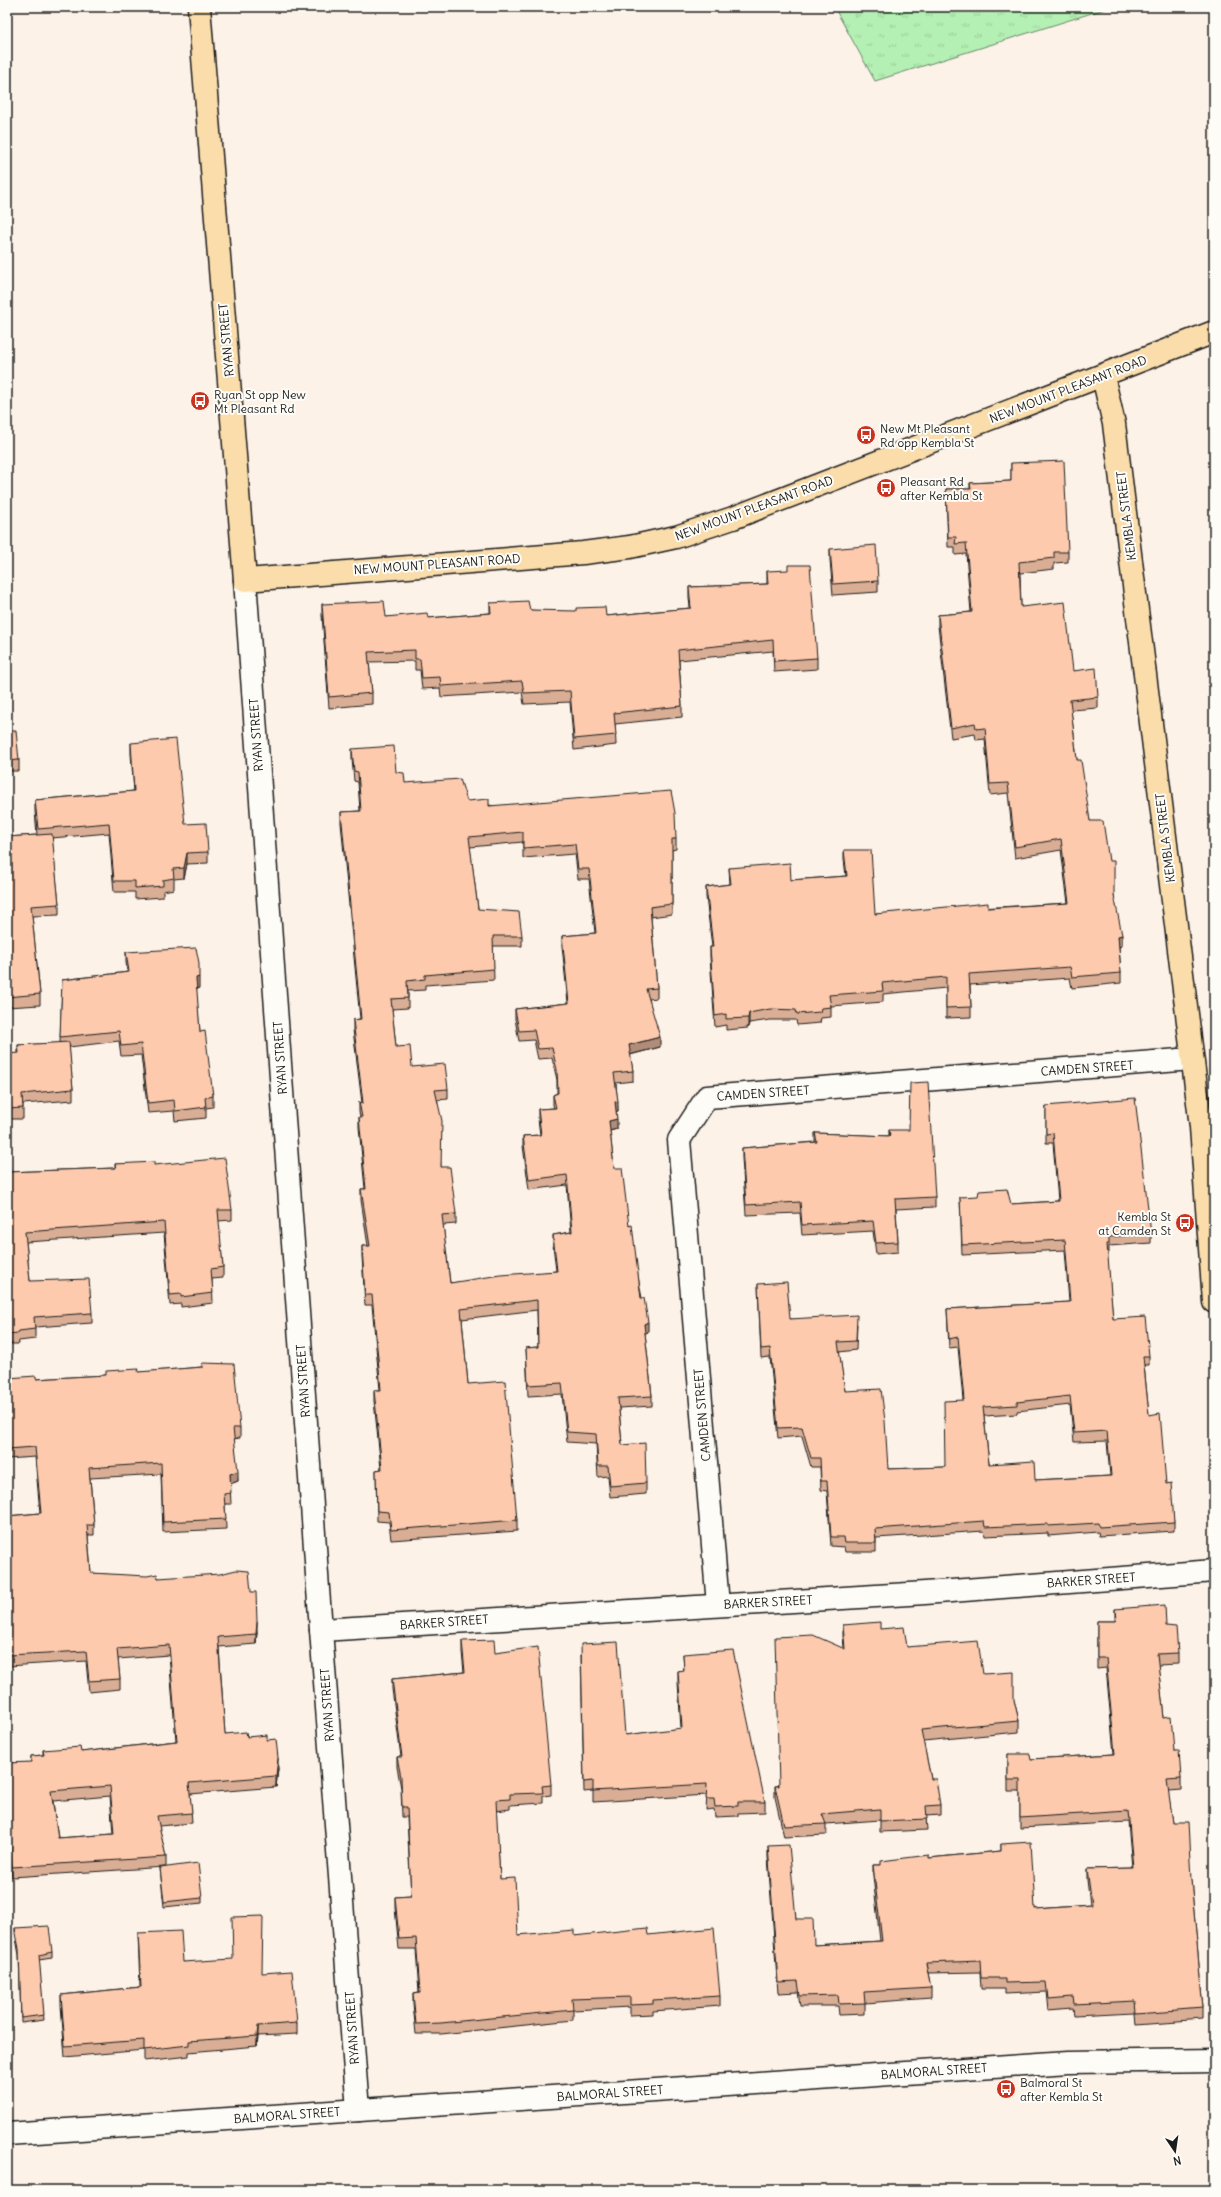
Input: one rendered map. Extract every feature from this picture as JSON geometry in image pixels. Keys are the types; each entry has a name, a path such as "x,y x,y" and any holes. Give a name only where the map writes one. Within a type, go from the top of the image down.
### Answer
{"main road":[{"name":"RYAN STREET","path":"199,7 245,580"},
{"name":"NEW MOUNT PLEASANT ROAD","path":"245,580 584,553 630,547 676,537 733,518 1214,332"},
{"name":"KEMBLA STREET","path":"1102,376 1114,424 1192,1059 1207,1127 1214,1302"}],"street":[{"name":"RYAN STREET","path":"245,580 321,1630 358,2110"},
{"name":"CAMDEN STREET","path":"718,1605 679,1140 707,1098 1192,1059"},
{"name":"BARKER STREET","path":"321,1630 925,1593 1214,1571"},
{"name":"BALMORAL STREET","path":"7,2134 1068,2062 1214,2060"}],"green space":[{"path":"834,7 1111,7 875,81"}],"building":[{"path":"1064,461 1068,552 1054,552 1054,558 1019,562 1021,607 1065,602 1073,671 1096,668 1098,697 1070,700 1077,760 1081,760 1090,821 1103,821 1109,861 1114,861 1114,895 1122,935 1118,936 1121,973 1072,977 1070,967 969,974 971,1007 946,1008 946,977 882,983 883,991 829,995 831,1007 821,1008 820,1012 797,1014 796,1010 770,1009 749,1013 748,1018 726,1019 726,1014 715,1016 710,947 713,947 706,887 731,884 729,868 790,863 791,880 847,876 844,850 871,850 875,914 988,903 988,908 1069,903 1061,839 1015,847 1008,783 990,784 985,728 976,729 975,723 951,728 938,615 972,612 966,543 955,544 956,537 948,537 946,489 971,489 970,483 1011,481 1011,463"},
{"path":"876,545 878,581 833,584 830,549"},
{"path":"788,565 810,565 817,658 774,661 773,640 678,650 682,706 614,713 616,735 574,739 570,691 524,693 522,681 441,686 440,677 422,678 420,659 415,659 415,650 368,652 372,693 329,697 322,604 384,601 386,617 427,613 428,618 491,613 490,603 528,601 530,610 576,611 576,608 605,607 606,616 691,608 689,587 768,584 767,571 788,570"},
{"path":"7,731 16,731 19,760 7,761"},
{"path":"176,739 185,824 206,823 208,852 187,853 184,868 173,869 174,878 163,880 163,886 135,888 135,881 114,881 109,823 38,829 35,800 134,791 131,743"},
{"path":"394,746 396,772 404,773 405,783 460,779 467,801 489,799 489,806 671,791 675,813 676,839 672,839 672,904 650,907 657,988 646,989 660,1037 629,1045 633,1071 614,1073 618,1101 615,1102 617,1119 609,1121 614,1168 622,1168 629,1226 632,1225 641,1298 644,1298 648,1322 644,1324 652,1396 618,1398 622,1445 645,1443 646,1483 610,1486 608,1466 598,1466 596,1434 567,1432 562,1383 528,1385 526,1348 538,1347 537,1300 461,1309 468,1384 505,1381 517,1520 391,1530 389,1512 377,1511 376,1470 382,1469 374,1390 381,1390 372,1295 365,1295 362,1246 370,1246 361,1189 366,1189 359,1117 362,1117 359,1102 363,1103 353,1020 361,1019 341,812 361,811 358,772 354,771 352,749","holes":["523,832 523,848 575,844 578,869 589,869 596,933 562,936 569,1003 515,1009 519,1031 534,1030 538,1049 552,1048 557,1070 558,1093 553,1095 556,1108 538,1109 541,1135 523,1136 529,1180 567,1175 572,1232 553,1235 557,1271 500,1275 450,1283 442,1215 456,1214 450,1167 441,1167 442,1121 435,1090 448,1089 445,1064 412,1067 410,1046 396,1047 391,999 408,998 407,981 425,979 425,975 494,969 493,936 522,936 519,912 478,909 469,837"]},
{"path":"52,834 59,904 31,906 40,994 7,997 7,837"},
{"path":"196,948 199,963 199,977 196,978 200,1032 205,1031 213,1096 205,1098 206,1107 175,1111 174,1100 148,1103 141,1044 121,1046 119,1031 60,1037 62,980 129,972 126,952"},
{"path":"69,1042 73,1089 22,1094 23,1108 7,1109 7,1054 19,1053 18,1045"},
{"path":"928,1082 935,1197 895,1199 898,1242 876,1243 873,1221 802,1225 800,1202 746,1205 742,1148 817,1142 815,1133 890,1136 889,1130 909,1130 910,1083"},
{"path":"1135,1098 1151,1234 1109,1237 1109,1244 1107,1244 1113,1319 1145,1317 1149,1356 1143,1356 1149,1415 1160,1413 1166,1484 1171,1483 1174,1522 1099,1527 1098,1523 1048,1526 1048,1524 985,1527 984,1521 875,1529 876,1543 845,1543 844,1537 831,1537 827,1481 821,1481 820,1458 811,1458 802,1427 778,1428 770,1348 761,1349 758,1284 787,1282 790,1319 857,1315 856,1341 838,1342 845,1391 881,1389 888,1469 945,1467 944,1401 964,1400 958,1337 949,1339 947,1309 1070,1302 1065,1240 962,1245 960,1197 978,1196 979,1191 1007,1189 1011,1204 1059,1201 1053,1133 1046,1134 1046,1106","holes":["1070,1396 1074,1433 1107,1431 1111,1476 1035,1480 1034,1461 989,1464 983,1407 1017,1405 1017,1402"]},
{"path":"225,1158 232,1210 218,1210 223,1267 211,1269 213,1293 181,1297 181,1294 170,1295 164,1222 25,1232 30,1281 89,1279 92,1313 34,1317 35,1329 7,1334 7,1172 116,1168 115,1164 154,1162 154,1165"},
{"path":"202,1363 234,1364 240,1428 233,1428 238,1471 230,1474 231,1493 224,1494 226,1519 163,1522 161,1463 89,1468 94,1525 87,1525 91,1573 147,1576 157,1574 158,1578 220,1574 236,1570 249,1571 251,1592 256,1592 256,1634 218,1637 225,1734 246,1732 247,1737 267,1735 267,1740 276,1739 278,1758 276,1776 189,1783 192,1813 157,1816 166,1857 12,1867 7,1802 7,1763 31,1762 31,1756 44,1755 43,1750 80,1747 81,1752 177,1741 169,1645 117,1649 120,1679 89,1681 86,1651 8,1655 7,1516 41,1513 35,1447 7,1449 7,1378 36,1376 36,1379 106,1375 106,1371 139,1369 138,1372 203,1367","holes":["110,1786 114,1834 58,1838 51,1791"]},
{"path":"1165,1605 1166,1626 1176,1627 1178,1653 1157,1654 1164,1718 1171,1717 1174,1750 1179,1750 1181,1779 1167,1780 1173,1823 1188,1823 1191,1880 1203,2008 1137,2013 1136,2001 1074,2004 1073,1997 1048,1999 1046,1982 1005,1983 1005,1978 981,1978 980,1961 926,1963 931,1988 864,1992 865,2003 839,2004 838,1995 800,1996 798,1981 778,1982 768,1846 789,1845 796,1919 813,1919 814,1945 882,1941 873,1865 881,1865 881,1861 929,1855 929,1858 1001,1851 1001,1844 1031,1842 1035,1909 1092,1905 1087,1869 1133,1868 1128,1811 1020,1818 1020,1780 1008,1780 1008,1754 1030,1754 1031,1759 1115,1754 1106,1658 1097,1658 1097,1621 1116,1621 1115,1609"},
{"path":"880,1622 880,1629 904,1627 907,1647 978,1641 983,1674 1014,1672 1014,1700 1019,1721 921,1730 931,1779 936,1779 940,1805 926,1806 927,1819 880,1821 880,1809 822,1814 826,1824 784,1826 775,1786 779,1786 775,1637 813,1635 845,1649 843,1625"},
{"path":"494,1640 495,1653 538,1647 551,1785 542,1786 543,1793 510,1794 510,1799 496,1800 500,1879 515,1878 518,1935 574,1930 574,1936 647,1928 648,1935 714,1928 720,1996 653,2000 653,2004 630,2005 630,1997 572,1999 573,2010 441,2023 416,2024 413,1994 420,1993 416,1938 399,1939 395,1897 411,1896 407,1807 402,1807 401,1777 397,1757 402,1757 392,1679 465,1672 462,1641"},
{"path":"618,1642 625,1735 682,1728 678,1671 684,1670 683,1654 733,1650 765,1802 738,1802 738,1806 715,1807 714,1799 706,1799 707,1784 593,1791 593,1781 584,1782 581,1644"},
{"path":"198,1863 202,1898 164,1902 160,1868"},
{"path":"263,1916 262,1973 292,1971 297,2023 258,2026 257,2036 189,2041 189,2045 144,2050 144,2040 65,2046 61,1995 141,1987 138,1933 181,1931 183,1962 233,1959 232,1917"},
{"path":"49,1926 52,1952 39,1955 44,2015 21,2018 19,1949 15,1928"}],"place":[{"name":"Ryan St opp New Mt Pleasant Rd","path":"200,401"},
{"name":"New Mt Pleasant Rd opp Kembla St","path":"866,435"},
{"name":"Pleasant Rd after Kembla St","path":"886,488"},
{"name":"Kembla St at Camden St","path":"1185,1223"},
{"name":"Balmoral St after Kembla St","path":"1006,2089"}]}
